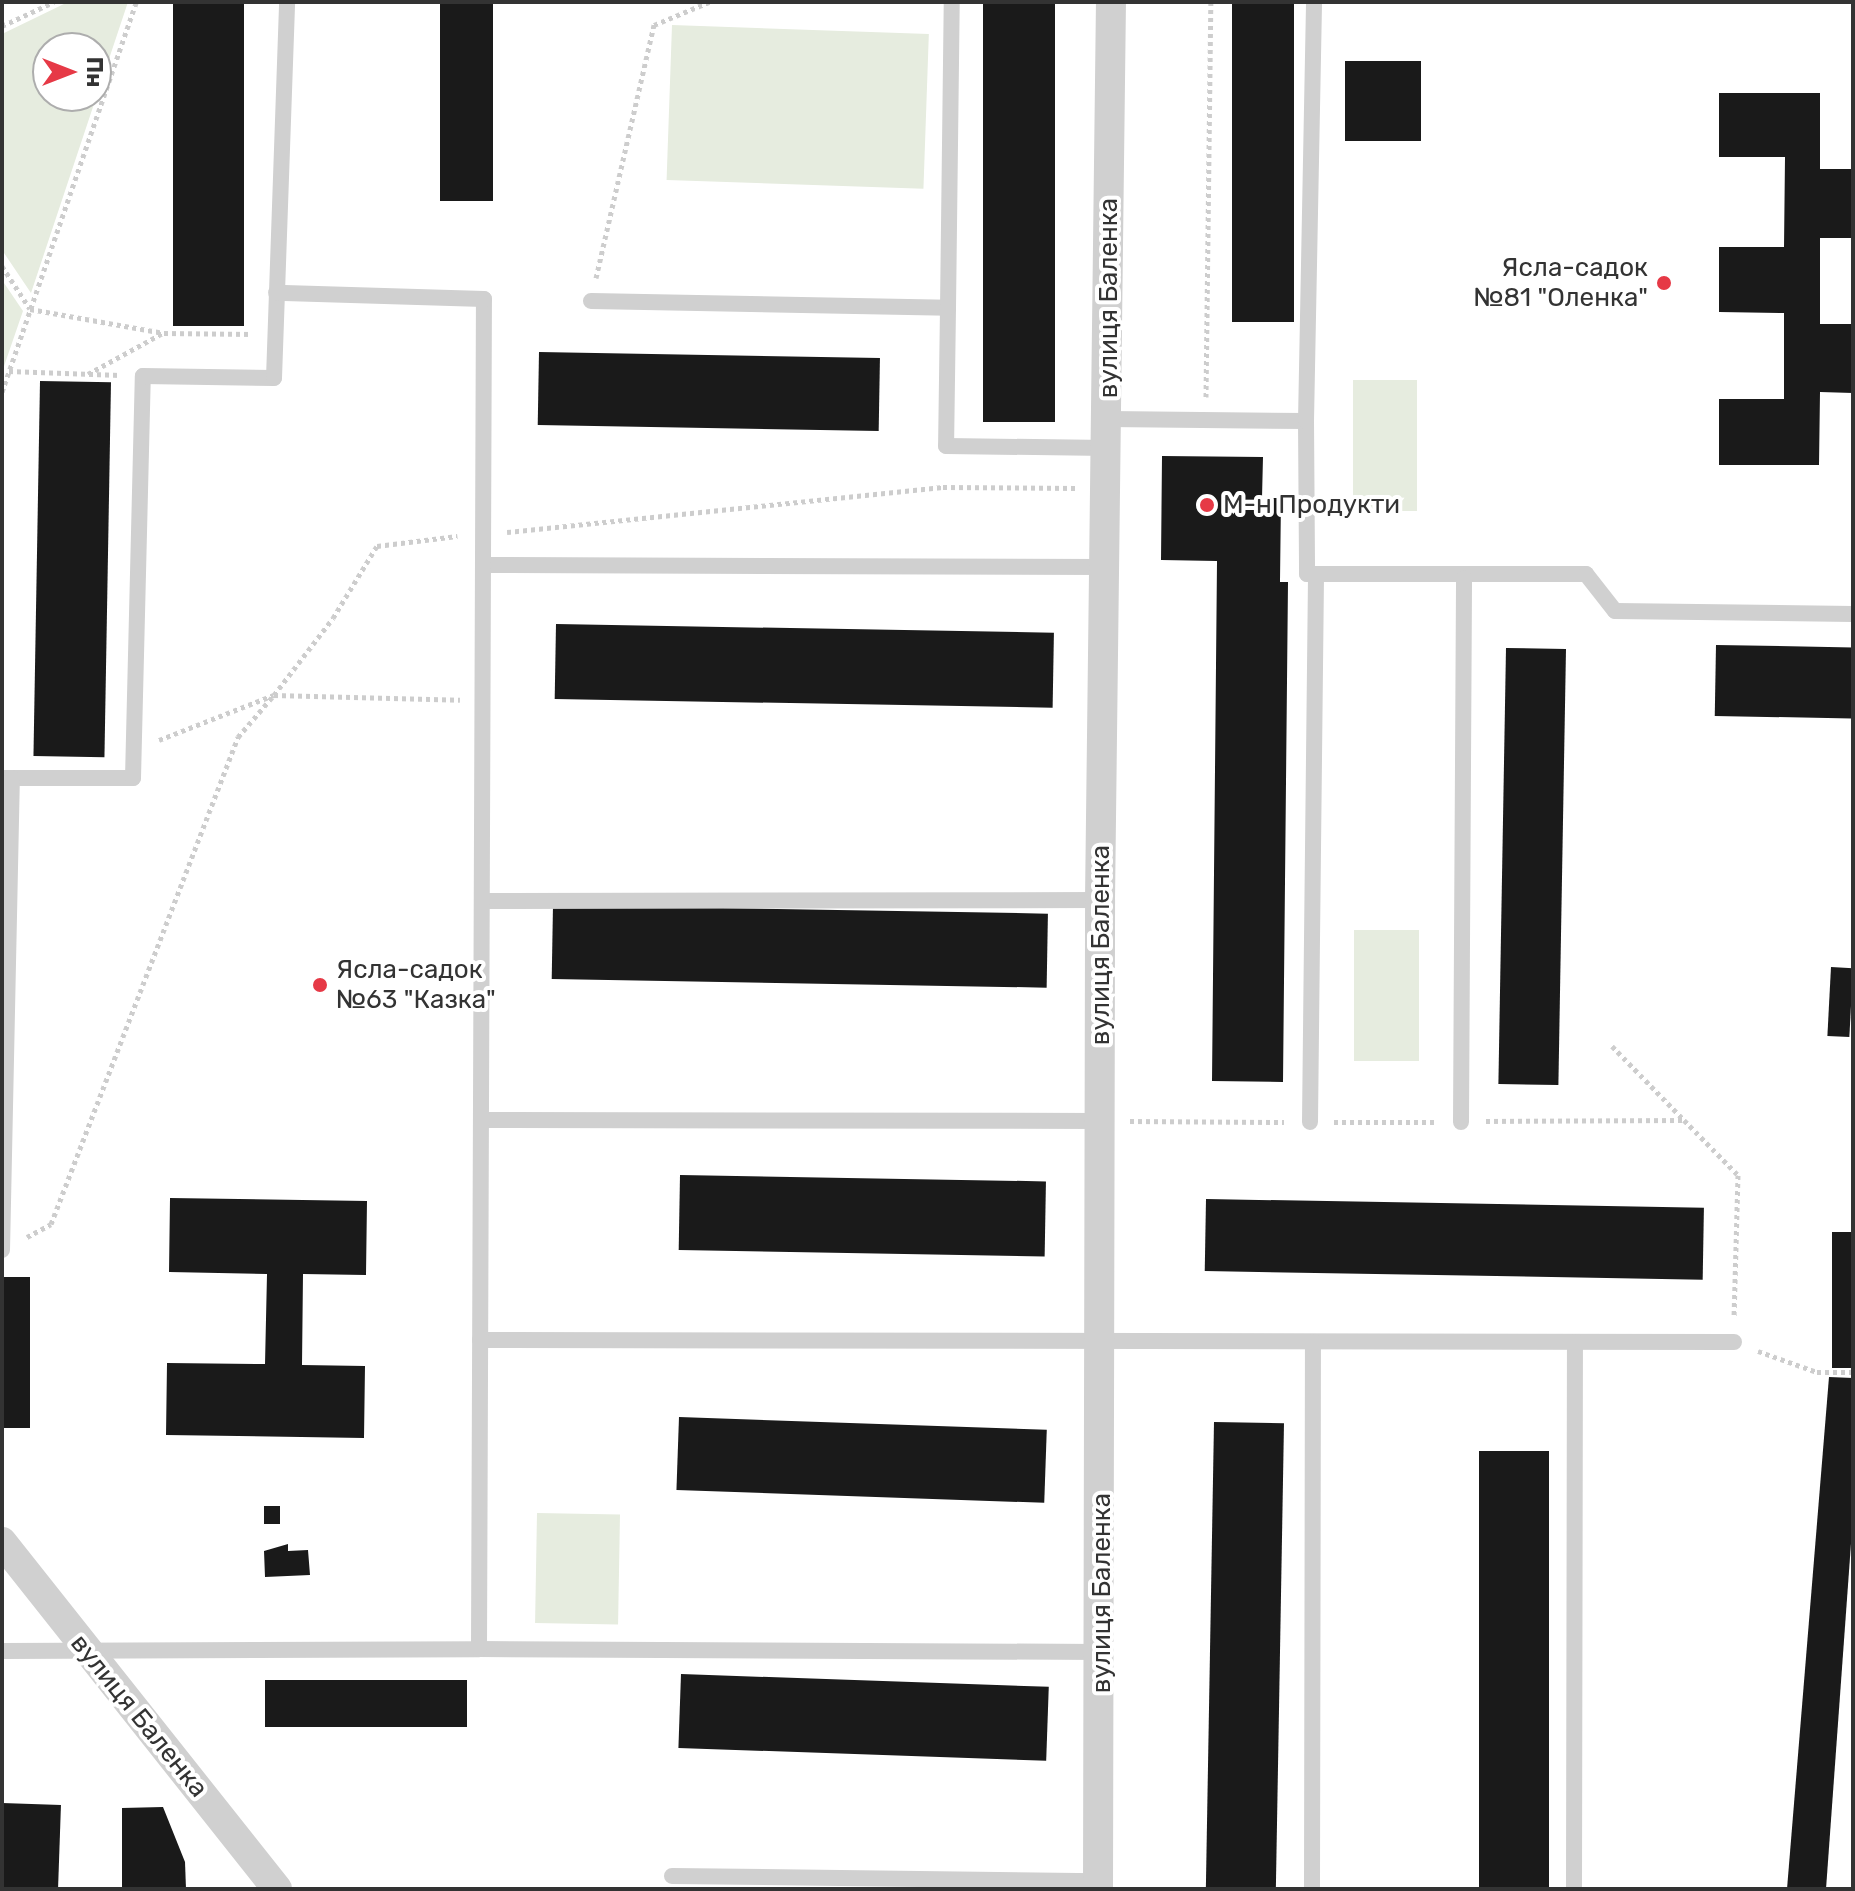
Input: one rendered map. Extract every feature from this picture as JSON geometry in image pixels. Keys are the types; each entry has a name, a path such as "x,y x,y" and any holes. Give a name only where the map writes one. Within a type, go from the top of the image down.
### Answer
{"street":[{"name":"вулиця Баленка","path":"1098,1885 1102,1652 1100,900 1108,488 1111,2"},
{"name":"вулиця Баленка","path":"2,1542 277,1889"}],"lane":[{"path":"4,1250 7,778 133,778 143,376 274,378 287,2"},
{"path":"952,2 946,446 1108,434 1206,420 1306,421"},
{"path":"1314,2 1306,421 1307,574 1464,578 1586,574 1615,611 1853,614"},
{"path":"276,293 484,299 479,1649"},
{"path":"591,301 948,308"},
{"path":"483,565 1107,567"},
{"path":"1310,1122 1316,574"},
{"path":"1461,1122 1464,578"},
{"path":"482,901 1100,900"},
{"path":"481,1120 1101,1121"},
{"path":"480,1340 1734,1342"},
{"path":"1312,1889 1313,1342"},
{"path":"1574,1889 1575,1342"},
{"path":"2,1651 479,1649 1102,1652"},
{"path":"672,1876 1098,1885"}],"path":[{"path":"2,26 54,2"},
{"path":"2,392 136,2"},
{"path":"591,301 654,25 709,2"},
{"path":"1206,420 1211,2"},
{"path":"2,266 30,309 164,333 238,334"},
{"path":"9,371 143,376"},
{"path":"4,1250 51,1224 238,737 333,618 377,546 943,487 1108,488"},
{"path":"274,695 482,701"},
{"path":"1612,1046 1738,1175 1734,1342 1817,1372 1853,1372"},
{"path":"1101,1121 1684,1120"}],"shaded area":[{"path":"68,2 128,2 112,50 112,32 32,32 32,112 91,112 31,293 2,250 2,34"},
{"path":"672,25 929,34 923,189 667,180"},
{"path":"2,280 23,311 2,372"},
{"path":"1353,380 1417,380 1417,511 1353,511"},
{"path":"1354,930 1419,930 1419,1061 1354,1061"},
{"path":"537,1513 620,1514 618,1624 535,1623"}],"building":[{"path":"173,2 244,2 244,326 173,326"},
{"path":"440,2 493,2 493,201 440,201"},
{"path":"983,2 1055,2 1055,422 983,422"},
{"path":"1232,2 1294,2 1294,322 1232,322"},
{"path":"1345,61 1421,61 1421,141 1345,141"},
{"path":"1719,93 1820,93 1820,169 1853,169 1853,238 1820,238 1820,324 1853,324 1853,393 1820,392 1819,465 1719,465 1719,399 1784,399 1784,313 1719,312 1719,247 1784,247 1785,157 1719,157"},
{"path":"539,352 880,358 879,431 538,425"},
{"path":"40,381 111,382 104,757 33,756"},
{"path":"1162,456 1263,457 1262,498 1281,498 1280,582 1288,582 1283,1082 1212,1081 1217,561 1161,560"},
{"path":"556,624 1054,633 1053,708 555,699"},
{"path":"1716,645 1853,647 1852,718 1715,716"},
{"path":"1506,648 1566,649 1558,1085 1498,1084"},
{"path":"553,905 1048,914 1047,988 552,979"},
{"path":"1831,967 1853,968 1849,1037 1827,1036"},
{"path":"680,1175 1046,1181 1045,1256 679,1250"},
{"path":"170,1198 367,1201 366,1275 303,1274 302,1365 365,1366 364,1438 166,1435 167,1363 265,1364 267,1274 169,1272"},
{"path":"1206,1199 1704,1208 1703,1280 1205,1271"},
{"path":"1832,1232 1853,1232 1853,1368 1832,1368"},
{"path":"2,1277 30,1277 30,1428 2,1428"},
{"path":"1829,1377 1853,1378 1853,1516 1826,1889 1787,1889"},
{"path":"679,1417 1047,1430 1044,1503 676,1490"},
{"path":"1214,1422 1284,1423 1276,1889 1206,1889"},
{"path":"1479,1451 1549,1451 1549,1889 1479,1889"},
{"path":"264,1506 280,1506 280,1524 264,1524"},
{"path":"288,1544 288,1551 308,1550 310,1575 265,1577 264,1551"},
{"path":"681,1674 1049,1687 1046,1761 678,1748"},
{"path":"265,1680 467,1680 467,1727 265,1727"},
{"path":"2,1803 61,1805 58,1889 2,1889"},
{"path":"163,1807 185,1862 186,1889 122,1889 122,1808"}],"place":[{"name":"Ясла-садок №81 \"Оленка\"","path":"1664,283"},
{"name":"М-н Продукти","path":"1207,505"},
{"name":"Ясла-садок №63 \"Казка\"","path":"320,985"}]}
